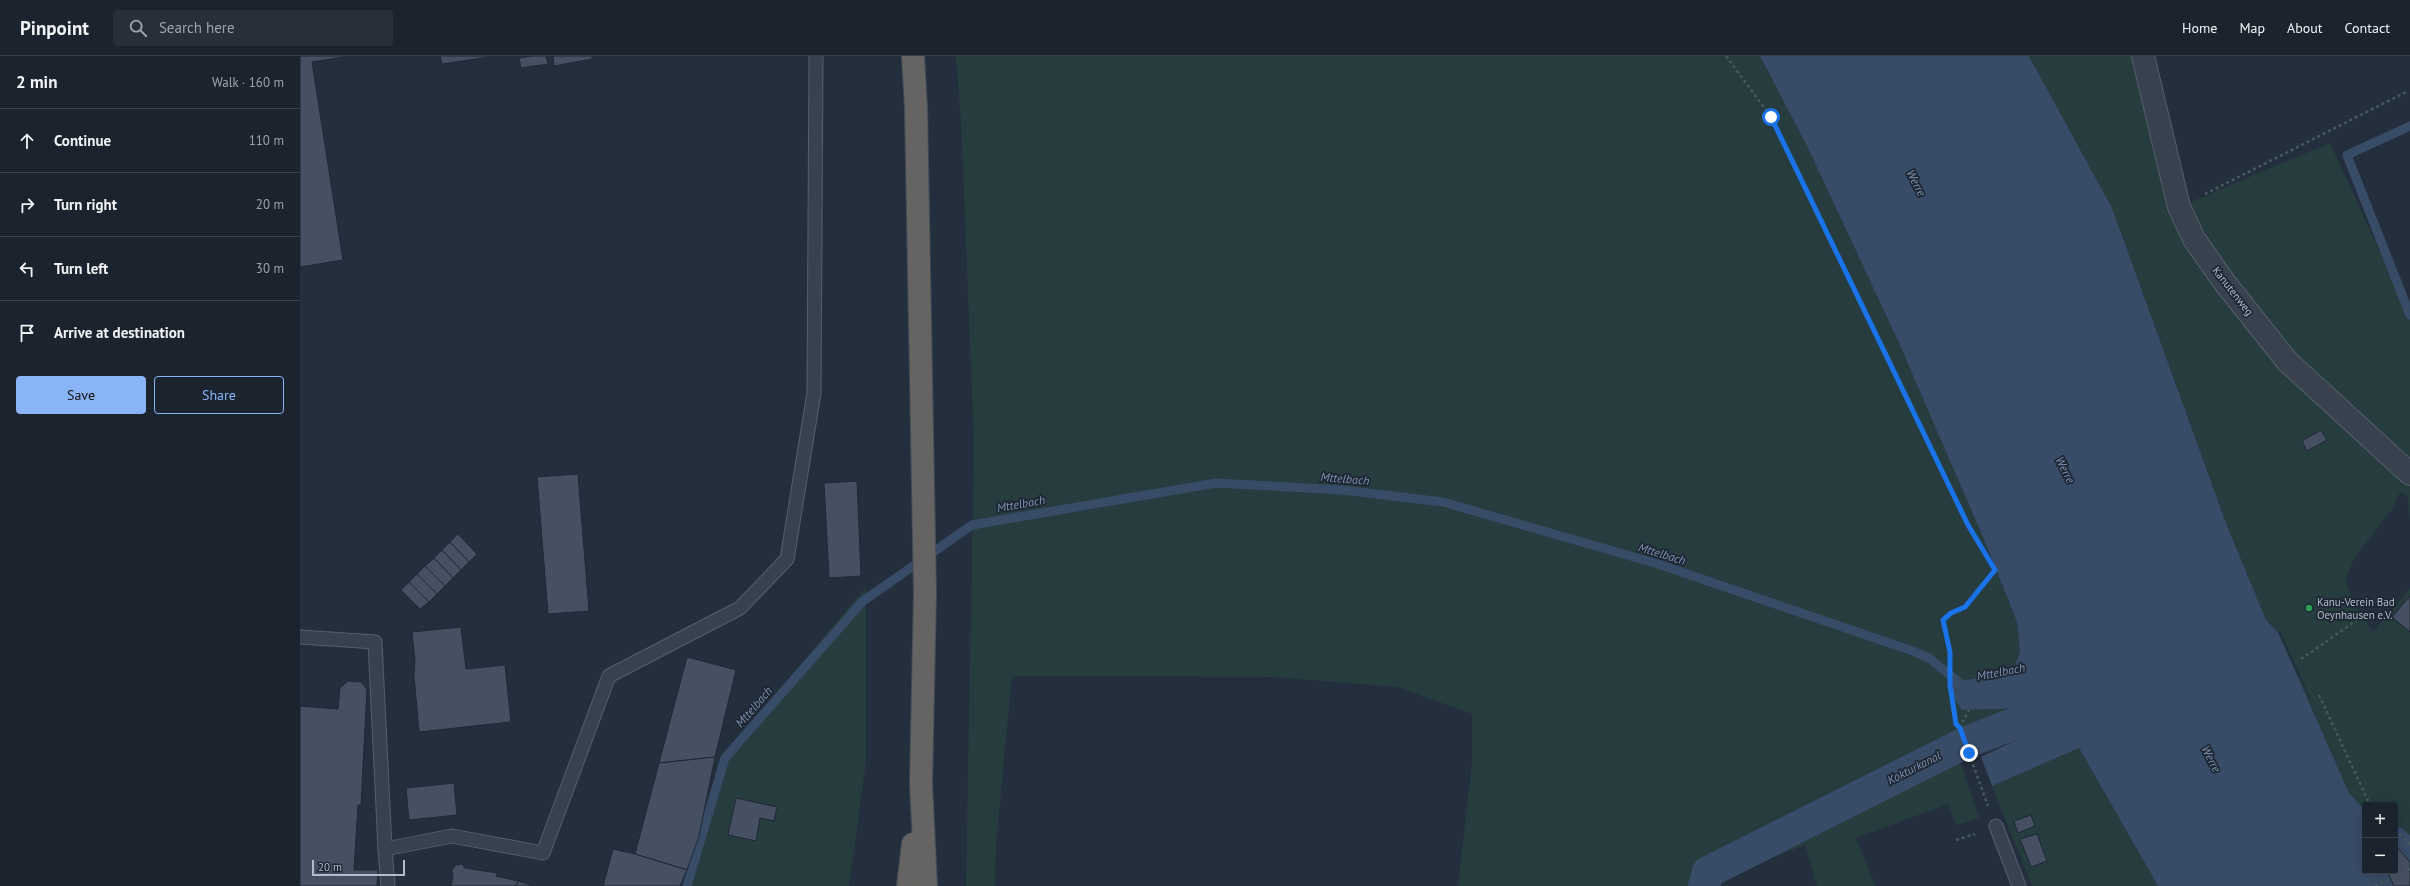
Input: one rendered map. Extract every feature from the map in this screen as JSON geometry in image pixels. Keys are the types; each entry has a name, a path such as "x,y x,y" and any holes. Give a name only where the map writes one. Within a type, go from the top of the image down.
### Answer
{"highway":[{"path":"913,56 916,107 925,534 921,783 926,886"},
{"path":"908,886 921,783"}],"street":[{"name":"Kanutenweg","path":"2143,56 2179,207 2198,245 2225,283 2287,360 2410,474"}],"lane":[{"path":"385,848 452,836 542,853 609,676 740,608 788,560 814,393 816,56"},
{"path":"300,638 375,642 388,886"},
{"path":"1996,826 2019,886"}],"path":[{"path":"1726,56 1771,117 1968,525 1995,570 1965,607 1951,613 1943,620 1950,652 1950,685 1956,724 1960,728 1996,826"},
{"path":"2179,207 2406,92"},
{"path":"2301,659 2363,616"},
{"path":"2319,695 2369,802"},
{"path":"1956,724 1963,721 1969,710"},
{"path":"2398,833 2410,844"},
{"path":"2375,886 2410,869"}],"green space":[{"path":"956,56 1760,56 1808,148 1899,343 1985,542 2017,622 2020,652 2014,669 1987,677 1962,710 2056,707 1957,752 1979,818 1956,825 1948,804 1856,838 1875,886 1817,886 1805,845 1715,880 1714,886 1458,886 1472,764 1472,714 1398,687 1274,677 1012,676 996,844 995,886 966,886 974,445 961,120"},
{"path":"2029,56 2147,56 2186,204 2330,143 2410,317 2410,518 2407,496 2400,492 2393,508 2353,560 2346,580 2352,599 2373,632 2410,589 2410,886 2394,886 2389,875 2398,874 2398,802 2362,802 2362,807 2349,793 2278,632 2266,620 2226,523 2112,208"},
{"path":"866,587 866,762 849,886 684,886 723,757"},
{"path":"2079,748 2158,886 2032,886 1992,786"}],"water":[{"name":"Werre","path":"1760,56 2029,56 2112,208 2226,523 2266,620 2278,632 2349,793 2362,807 2362,874 2388,874 2394,886 2158,886 2079,748 1992,786 1981,757 2060,719 2056,707 1962,710 1953,697 1952,682 1987,677 2014,669 2020,652 2017,622 1985,542 1899,343 1808,148"}],"pier":[{"path":"2280,631 2311,699 2310,700 2278,632"}],"building":[{"path":"300,56 351,56 312,62 343,260 300,267"},
{"path":"440,56 496,56 442,64"},
{"path":"546,56 548,64 521,68 519,58"},
{"path":"553,56 592,56 592,59 554,66"},
{"path":"2321,430 2327,440 2307,451 2302,441"},
{"path":"578,474 589,611 548,614 537,477"},
{"path":"857,481 861,576 829,578 824,483"},
{"path":"458,534 477,554 469,562 450,542"},
{"path":"450,542 469,562 461,570 442,550"},
{"path":"442,550 461,570 453,578 434,558"},
{"path":"434,558 453,578 445,586 425,566"},
{"path":"425,566 445,586 437,594 417,574"},
{"path":"417,574 437,594 429,602 409,582"},
{"path":"409,582 429,602 420,609 401,590"},
{"path":"2410,596 2410,632 2392,617"},
{"path":"461,627 466,669 505,665 511,722 419,732 412,632"},
{"path":"687,657 736,670 715,757 659,763"},
{"path":"348,681 361,682 367,689 361,805 358,805 354,870 378,870 377,886 300,886 300,706 338,709 340,688"},
{"path":"715,757 699,836 687,870 635,854 659,763"},
{"path":"454,783 457,815 409,820 406,788"},
{"path":"736,798 777,807 774,821 760,818 756,841 728,835"},
{"path":"2031,815 2035,826 2018,833 2014,821"},
{"path":"2037,834 2047,861 2031,867 2020,839"},
{"path":"2398,848 2410,862 2410,886 2394,886 2388,874 2398,874"},
{"path":"613,849 687,870 680,886 603,886"},
{"path":"462,864 465,868 497,873 496,876 518,881 516,886 451,886 453,875 452,870 456,865"},
{"path":"518,881 534,886 516,886"}],"waterway":[{"path":"2410,126 2347,155 2410,315"},
{"name":"Mttelbach","path":"687,886 725,758 863,601 972,525 1216,483 1342,490 1443,502 1658,564 1910,650 1929,658 1966,688"},
{"name":"Kokturkanal","path":"1704,886 1708,872 1967,742 2097,691"},
{"path":"2398,846 2410,858"}],"place":[{"name":"Kanu-Verein Bad Oeynhausen e.V.","path":"2309,608"}],"route":[{"path":"1771,117 1968,525 1995,570 1965,607 1951,613 1943,620 1947,644 1950,652 1950,685 1956,724 1960,728 1969,753"}]}
